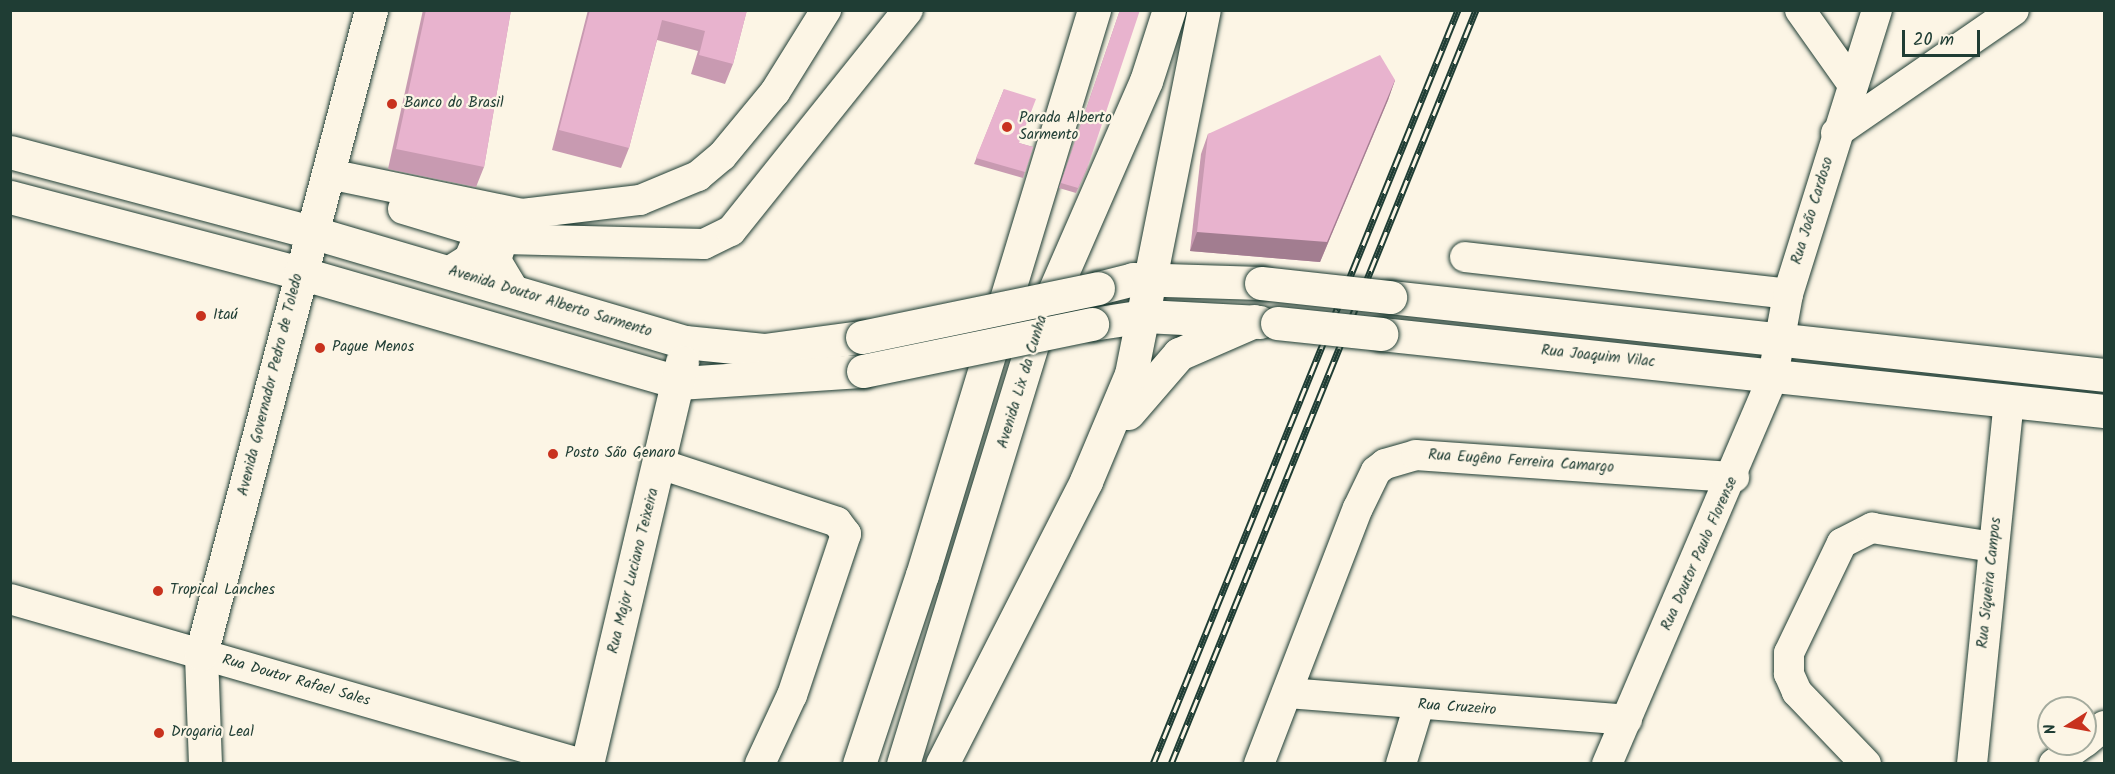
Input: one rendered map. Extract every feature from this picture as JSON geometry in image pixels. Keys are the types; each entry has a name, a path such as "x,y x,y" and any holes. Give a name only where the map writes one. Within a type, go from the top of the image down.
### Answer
{"main road":[{"name":"Avenida Governador Pedro de Toledo","path":"205,764 201,654 371,10"},
{"path":"859,764 922,575 1094,10"},
{"name":"Avenida Lix da Cunha","path":"903,764 1035,335 1146,81 1169,10"},
{"path":"1086,481 1131,374 1145,316 1204,10"},
{"name":"Avenida Doutor Alberto Sarmento","path":"10,153 311,232 450,271 685,342 764,350 862,337 1151,279"},
{"path":"10,197 300,273 680,383"},
{"path":"1151,279 1261,283 2104,375"},
{"name":"Rua Joaquim Vilac","path":"680,383 863,371 1092,324 1145,316 1265,322 2104,411"},
{"path":"942,764 1022,598 1086,481 1159,371 1210,337 1265,322"},
{"name":"Rua Major Luciano Teixeira","path":"587,764 680,383 685,342"}],"street":[{"path":"450,271 469,259 496,227 640,200 698,177 749,127 826,10"},
{"path":"327,181 496,227 663,245 721,238 908,10"},
{"path":"1800,10 1851,82"},
{"name":"Rua João Cardoso","path":"1777,340 1788,294 1851,82 1877,10"},
{"path":"1836,133 2014,10"},
{"path":"496,227 496,260 515,292"},
{"path":"1465,257 1788,294"},
{"name":"Rua Doutor Paulo Florense","path":"1607,764 1734,477 1773,376 1777,340"},
{"name":"Rua Siqueira Campos","path":"1972,764 2009,402"},
{"name":"Rua Eugêno Ferreira Camargo","path":"1259,764 1358,508 1376,471 1385,464 1416,455 1734,477"},
{"path":"660,464 837,522 846,534 792,695 760,764"},
{"path":"1866,764 1797,692 1789,674 1789,653 1842,543 1872,528 1993,547"},
{"name":"Rua Doutor Rafael Sales","path":"10,599 582,764"},
{"name":"Rua Cruzeiro","path":"1287,693 1627,720"},
{"path":"1401,764 1419,705"}],"building":[{"path":"426,10 511,10 484,167 396,149"},
{"path":"590,10 747,10 733,64 699,55 705,31 662,20 629,148 559,130"},
{"path":"1120,10 1140,10 1089,163 1078,188 1061,183"},
{"path":"1380,55 1395,80 1327,242 1197,232 1208,134"},
{"path":"1004,89 1036,99 1019,143 1033,147 1025,172 976,158"}],"railway":[{"path":"1153,764 1458,10"},
{"path":"1171,764 1476,10"}],"place":[{"name":"Banco do Brasil","path":"392,104"},
{"name":"Parada Alberto Sarmento","path":"1007,127"},
{"name":"Itaú","path":"201,316"},
{"name":"Pague Menos","path":"320,348"},
{"name":"Posto São Genaro","path":"553,454"},
{"name":"Tropical Lanches","path":"158,591"},
{"name":"Drogaria Leal","path":"159,733"}]}
